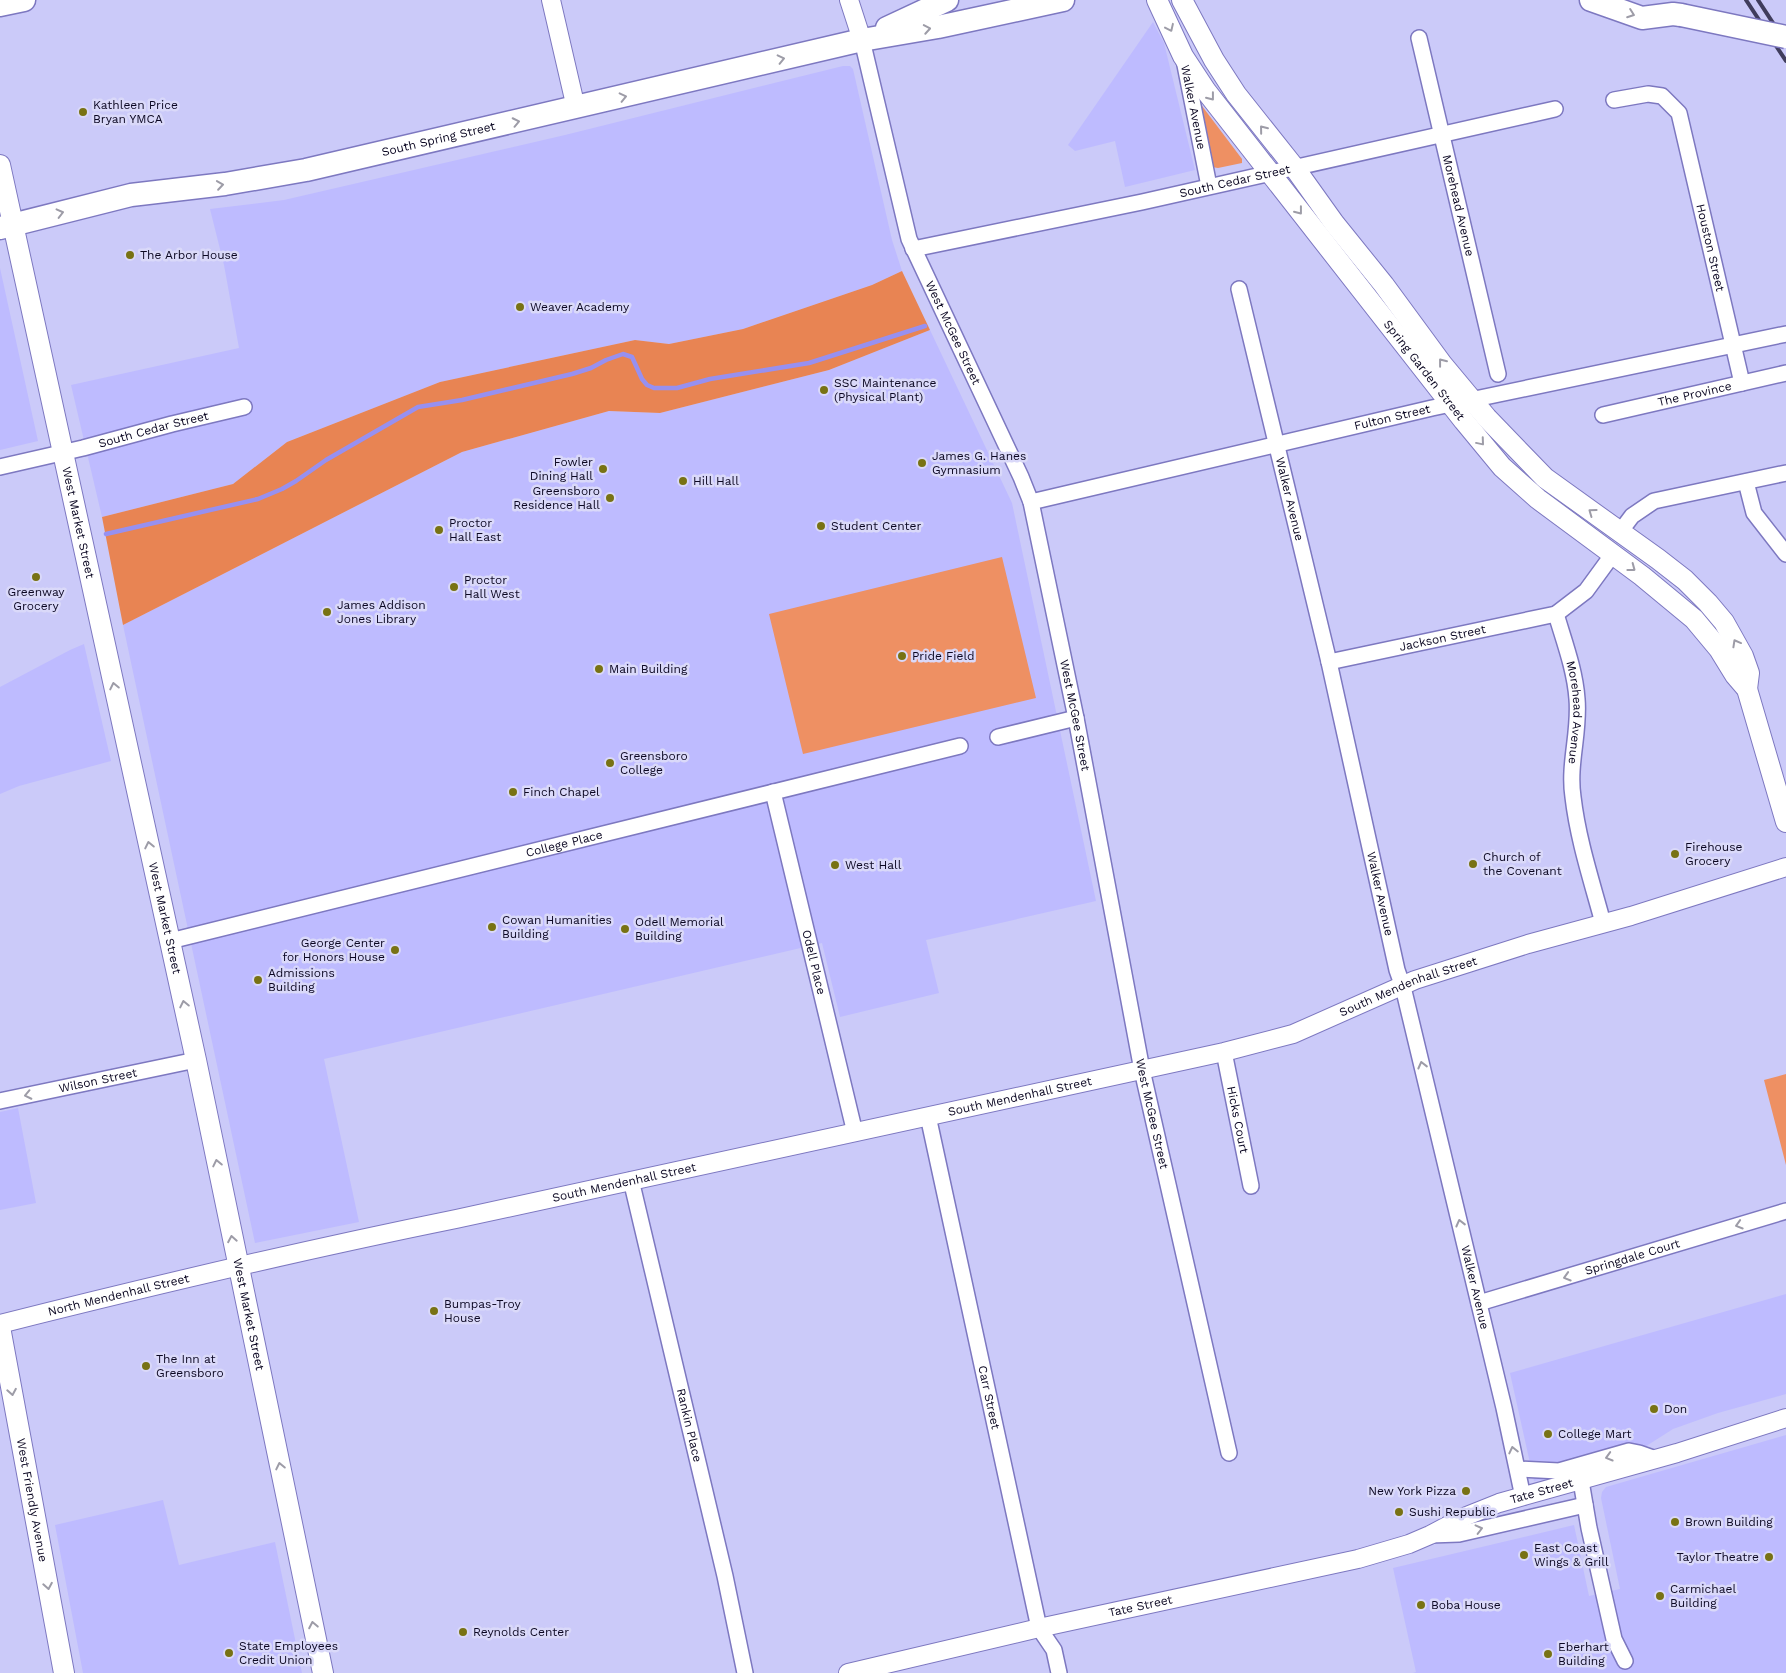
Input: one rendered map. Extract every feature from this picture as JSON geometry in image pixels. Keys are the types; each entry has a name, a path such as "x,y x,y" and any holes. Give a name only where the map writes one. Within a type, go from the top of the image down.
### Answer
{"main road":[{"path":"0,5 24,0"},
{"path":"862,40 947,0"},
{"path":"862,40 938,27 1063,0"},
{"name":"Spring Garden Street","path":"1157,0 1183,56 1206,90 1502,467 1538,499 1613,554 1694,619 1719,649 1746,689 1786,822"},
{"name":"Spring Garden Street","path":"1182,0 1214,60 1236,94 1294,167 1334,223 1442,364 1487,418 1545,478 1686,580 1708,603 1724,622 1743,656 1749,673 1746,689"},
{"path":"1591,0 1642,18 1677,15 1786,37"},
{"path":"1649,0 1677,15"},
{"name":"South Spring Street","path":"7,226 131,195 226,184 306,170 862,40"},
{"name":"West Market Street","path":"0,165 7,226 63,452 196,1060 323,1673"},
{"name":"West Friendly Avenue","path":"0,1325 64,1673"}],"street":[{"path":"551,0 576,108"},
{"name":"West McGee Street","path":"849,0 862,40 905,225 913,249 1022,477 1031,502 1076,718 1142,1070 1229,1454"},
{"name":"Morehead Avenue","path":"1419,38 1498,374"},
{"name":"Walker Avenue","path":"1183,56 1209,186"},
{"name":"Houston Street","path":"1614,100 1648,94 1662,96 1679,113 1742,383"},
{"name":"South Cedar Street","path":"913,249 1142,202 1269,172 1442,136 1555,109"},
{"name":"Walker Avenue","path":"1238,289 1329,662 1397,970 1403,987 1479,1303 1523,1497"},
{"name":"Fulton Street","path":"1031,502 1451,404 1786,334"},
{"name":"The Province","path":"1603,415 1786,373"},
{"name":"South Cedar Street","path":"0,467 244,407"},
{"path":"1620,532 1632,516 1654,501 1786,473"},
{"path":"1746,482 1754,513 1786,554"},
{"path":"1556,614 1586,591 1613,554"},
{"name":"Morehead Avenue","path":"1556,614 1569,656 1577,698 1577,736 1571,778 1573,798 1588,868 1603,923"},
{"name":"Jackson Street","path":"1329,662 1556,614"},
{"path":"998,737 1076,718"},
{"name":"College Place","path":"170,941 960,746"},
{"name":"Odell Place","path":"773,792 855,1133"},
{"name":"South Mendenhall Street","path":"238,1266 1224,1052 1293,1034 1416,980 1497,954 1631,916 1786,867"},
{"name":"Hicks Court","path":"1224,1052 1251,1186"},
{"name":"Wilson Street","path":"0,1102 196,1060"},
{"name":"Carr Street","path":"928,1116 1039,1628 1054,1650 1059,1673"},
{"name":"Rankin Place","path":"631,1180 725,1576 745,1673"},
{"name":"Springdale Court","path":"1479,1303 1786,1211"},
{"name":"North Mendenhall Street","path":"0,1325 238,1266"},
{"name":"Tate Street","path":"848,1673 1039,1628 1391,1550 1430,1535 1464,1517 1499,1503 1582,1481 1786,1418"},
{"name":"Tate Street","path":"1518,1469 1559,1471 1629,1452 1639,1452 1656,1459"},
{"path":"1582,1481 1585,1505 1614,1639 1625,1660"},
{"name":"Tate Street","path":"1430,1535 1460,1534 1548,1512 1585,1505"}],"shaded area":[{"path":"1153,22 1164,43 1195,170 1125,187 1115,141 1075,151 1068,145"},
{"name":"Weaver Academy","path":"843,66 850,66 853,69 892,240 902,271 872,285 743,329 669,344 635,340 440,382 287,442 233,484 102,517 71,385 239,348 224,265 210,209 284,200 565,135"},
{"path":"1199,106 1202,106 1242,159 1242,163 1218,168 1212,167"},
{"path":"0,268 38,441 0,450"},
{"path":"902,271 930,330 829,370 660,413 609,411 462,452 123,625 102,517 233,484 287,442 440,382 635,340 669,344 743,329 872,285"},
{"name":"Greensboro College","path":"930,330 1012,503 1096,901 926,940 939,993 840,1017 822,943 324,1059 359,1222 255,1243 123,625 462,452 609,411 660,413 829,370"},
{"name":"Pride Field","path":"1002,557 1036,698 803,754 769,614"},
{"path":"84,644 111,761 19,786 0,794 0,687"},
{"path":"1786,1074 1786,1165 1764,1080"},
{"path":"18,1108 36,1203 0,1210 0,1112"},
{"path":"1786,1294 1786,1394 1718,1413 1673,1429 1629,1457 1555,1478 1534,1481 1510,1373"},
{"path":"1786,1435 1786,1673 1413,1673 1416,1672 1393,1568 1574,1525 1589,1596 1620,1589 1601,1498 1602,1492 1606,1487"},
{"path":"163,1500 179,1565 275,1542 302,1673 83,1673 55,1525"}],"waterway":[{"path":"106,534 258,499 296,481 326,460 418,407 462,400 572,374 623,354 632,357 642,379 647,385 654,388 677,388 710,379 809,363 925,326"}],"railway":[{"path":"1746,0 1786,61"},
{"path":"1758,0 1786,43"}],"place":[{"name":"Kathleen Price Bryan YMCA","path":"83,112"},
{"name":"The Arbor House","path":"130,255"},
{"name":"Weaver Academy","path":"520,307"},
{"name":"SSC Maintenance (Physical Plant)","path":"824,390"},
{"name":"James G. Hanes Gymnasium","path":"922,463"},
{"name":"Fowler Dining Hall","path":"603,469"},
{"name":"Hill Hall","path":"683,481"},
{"name":"Greensboro Residence Hall","path":"610,498"},
{"name":"Student Center","path":"821,526"},
{"name":"Proctor Hall East","path":"439,530"},
{"name":"Greenway Grocery","path":"36,577"},
{"name":"Proctor Hall West","path":"454,587"},
{"name":"James Addison Jones Library","path":"327,612"},
{"name":"Pride Field","path":"902,656"},
{"name":"Main Building","path":"599,669"},
{"name":"Greensboro College","path":"610,763"},
{"name":"Finch Chapel","path":"513,792"},
{"name":"Firehouse Grocery","path":"1675,854"},
{"name":"Church of the Covenant","path":"1473,864"},
{"name":"West Hall","path":"835,865"},
{"name":"Cowan Humanities Building","path":"492,927"},
{"name":"Odell Memorial Building","path":"625,929"},
{"name":"George Center for Honors House","path":"395,950"},
{"name":"Admissions Building","path":"258,980"},
{"name":"Bumpas-Troy House","path":"434,1311"},
{"name":"The Inn at Greensboro","path":"146,1366"},
{"name":"Don","path":"1654,1409"},
{"name":"College Mart","path":"1548,1434"},
{"name":"New York Pizza","path":"1466,1491"},
{"name":"Sushi Republic","path":"1399,1512"},
{"name":"Brown Building","path":"1675,1522"},
{"name":"East Coast Wings & Grill","path":"1524,1555"},
{"name":"Taylor Theatre","path":"1769,1557"},
{"name":"Carmichael Building","path":"1660,1596"},
{"name":"Boba House","path":"1421,1605"},
{"name":"Reynolds Center","path":"463,1632"},
{"name":"State Employees Credit Union","path":"229,1653"},
{"name":"Eberhart Building","path":"1548,1654"}]}
